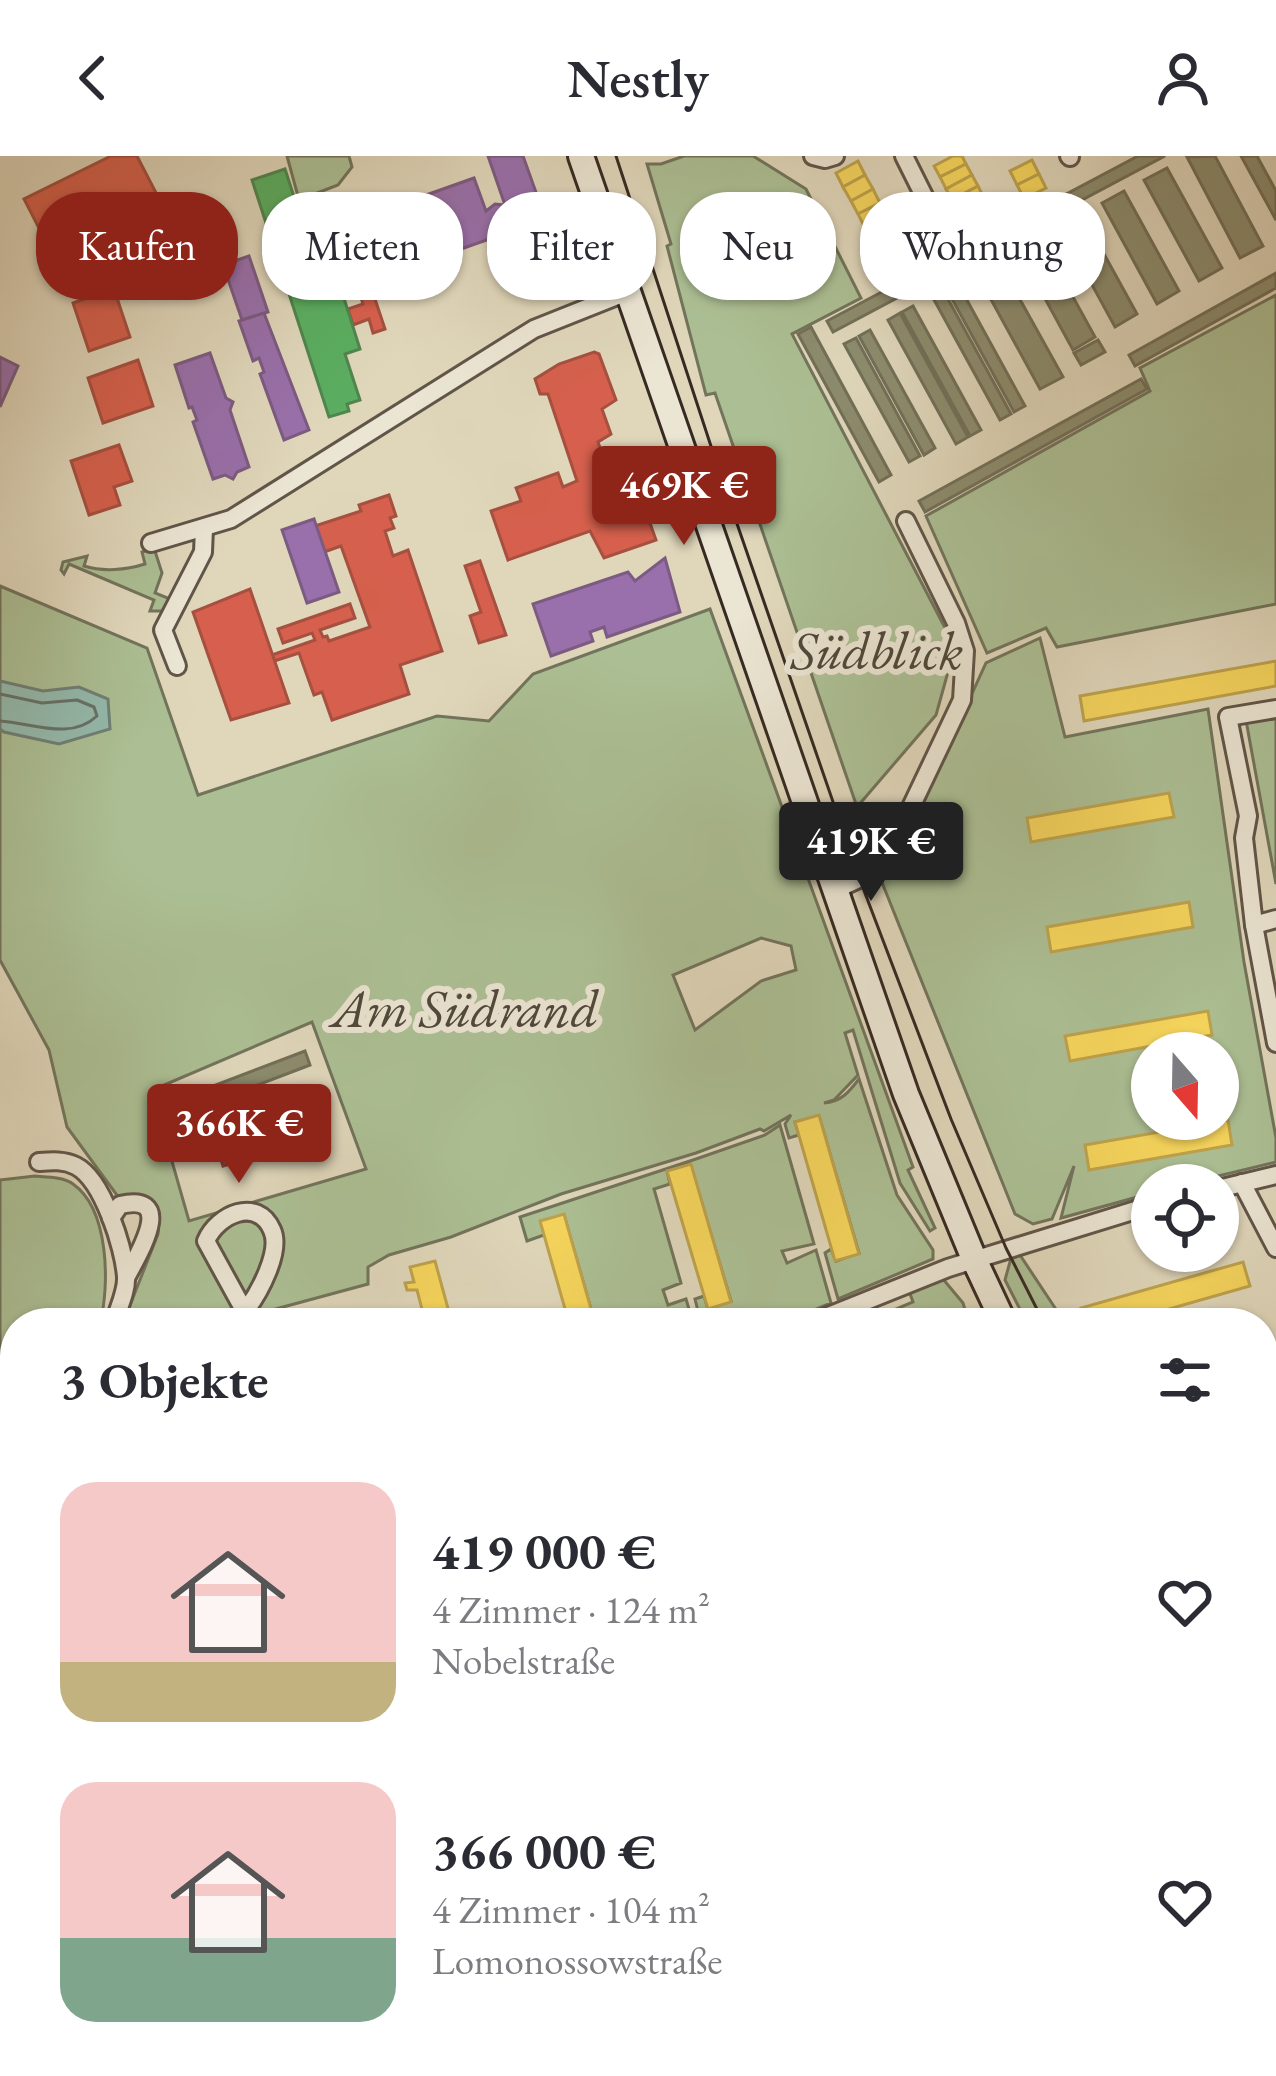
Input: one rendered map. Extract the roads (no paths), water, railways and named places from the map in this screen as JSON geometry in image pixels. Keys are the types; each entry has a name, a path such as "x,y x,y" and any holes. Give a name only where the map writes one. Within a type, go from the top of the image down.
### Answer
{"main road":[{"path":"581,156 593,192"},
{"path":"630,300 906,1094 997,1308"}],"street":[{"path":"813,156 835,156"},
{"path":"904,156 922,192"},
{"path":"151,543 231,520 534,329 607,300"},
{"path":"833,891 882,868 962,700 965,651 906,521"},
{"path":"176,667 163,630 203,552 204,528"},
{"path":"1276,709 1228,717 1248,816 1244,838 1254,925 1276,1043"},
{"path":"1254,925 1276,919"},
{"path":"39,1162 56,1160 81,1168 92,1180 111,1218 126,1278"},
{"path":"1239,1184 1276,1175"},
{"path":"1242,1183 1276,1248"},
{"path":"111,1218 120,1205 134,1202 144,1206 152,1229 126,1278 118,1308"},
{"path":"849,1308 974,1259 1131,1211"},
{"path":"243,1308 206,1241 223,1216 239,1212 262,1217 274,1232 274,1252 252,1308"},
{"path":"0,2037 0,2050"}],"water":[{"path":"0,681 43,691 79,687 108,699 110,729 59,744 4,732 0,729"}],"tram line":[{"path":"616,156 860,880 951,1119 1036,1308"}],"park label":[{"name":"Südblick","path":"877,650"},
{"name":"Am Südrand","path":"465,1008"}]}
